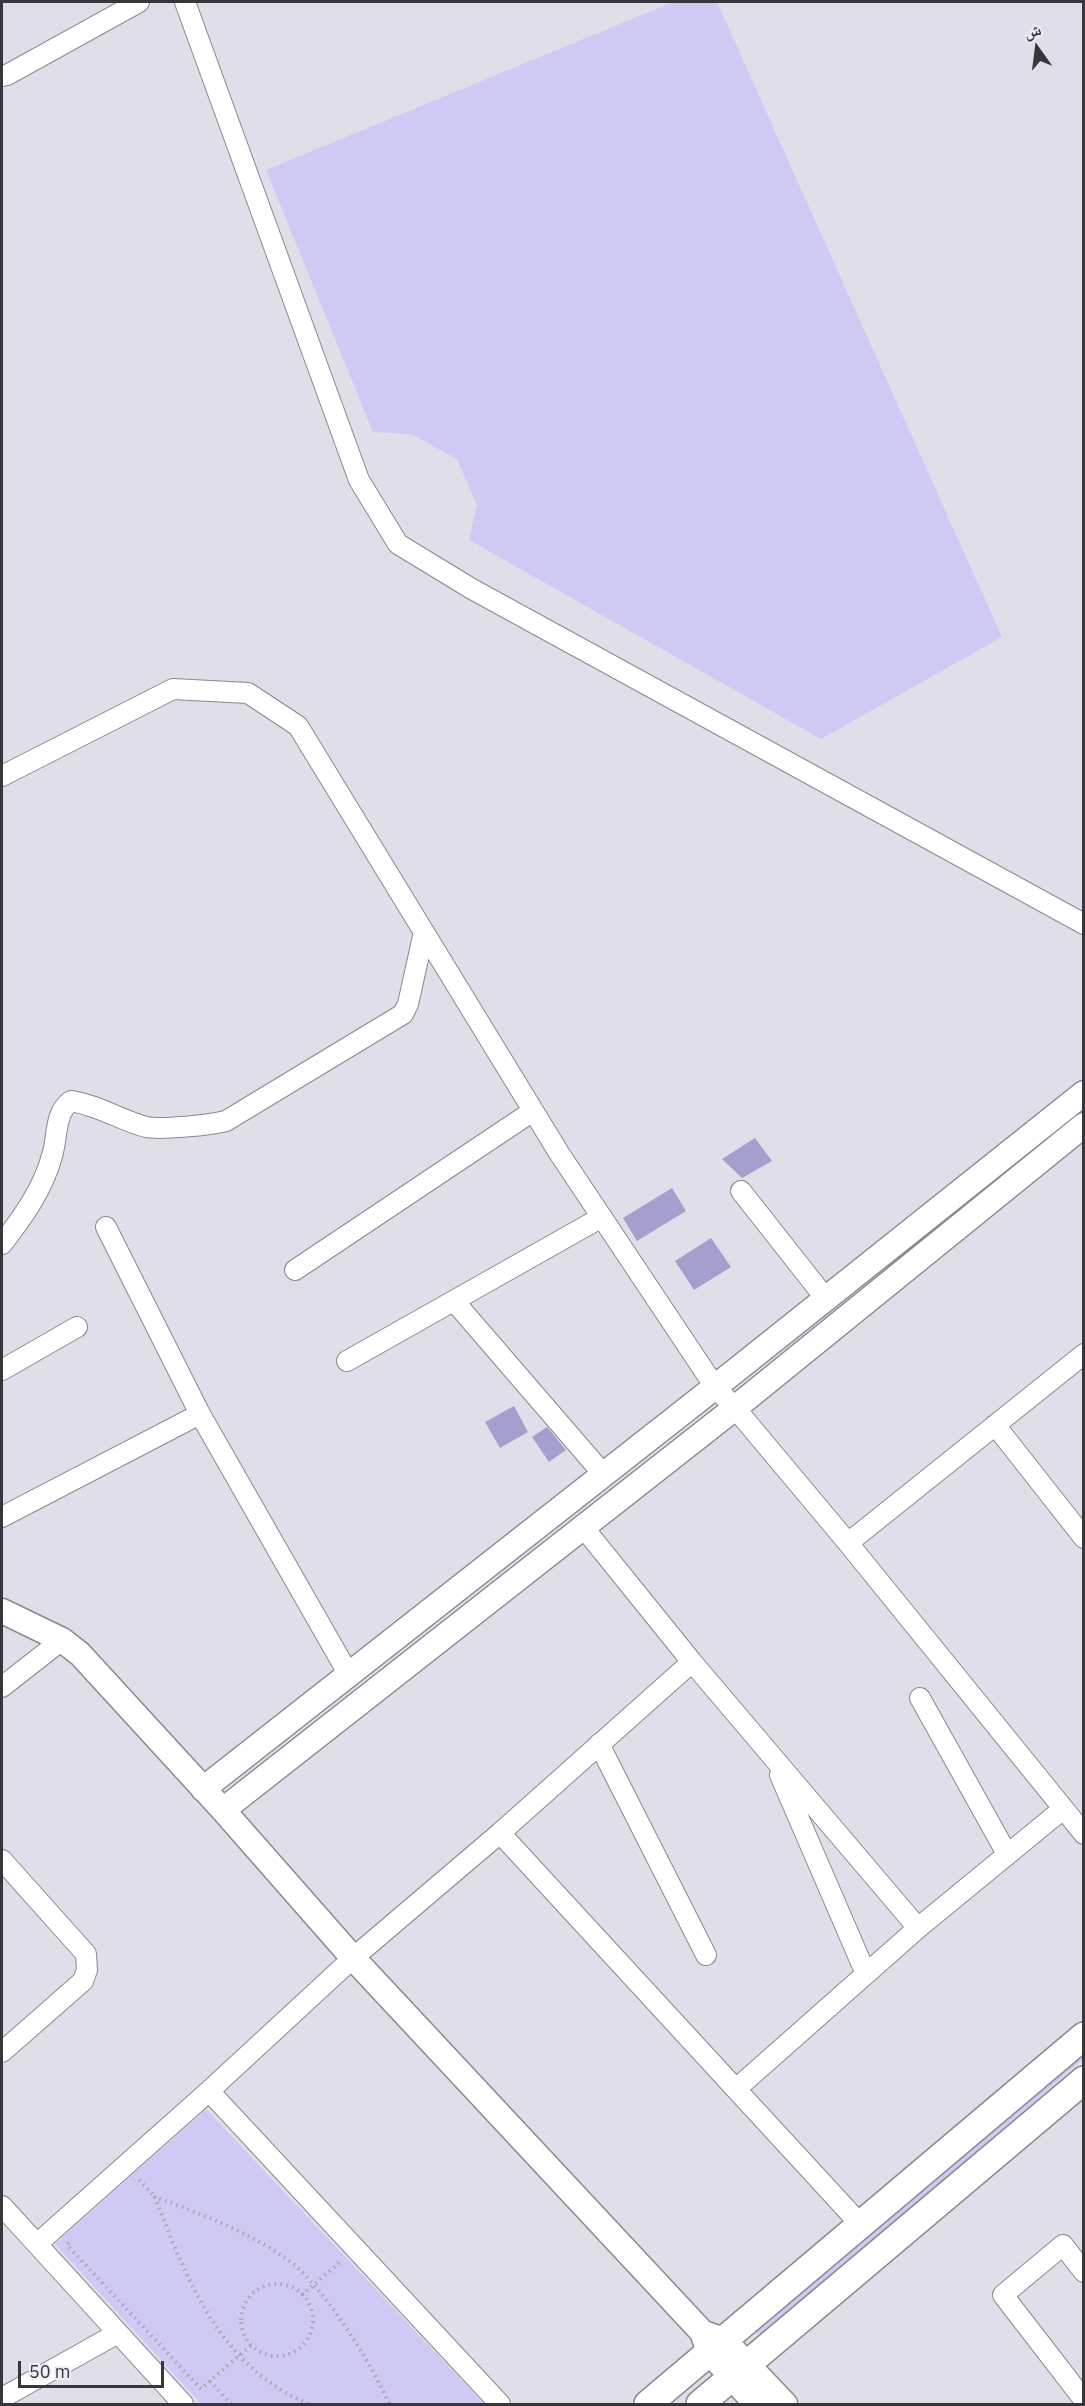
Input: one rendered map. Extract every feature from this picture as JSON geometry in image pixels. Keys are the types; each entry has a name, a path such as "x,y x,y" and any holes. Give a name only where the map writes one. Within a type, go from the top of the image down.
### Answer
{"main road":[{"path":"648,2404 712,2341 861,2225 1083,2036"},
{"path":"700,2404 1083,2080"}],"street":[{"path":"2,76 139,2"},
{"path":"185,2 359,480 398,544 472,589 1083,924"},
{"path":"2,776 173,689 248,693 298,726 533,1111 715,1387 848,1543 1083,1834"},
{"path":"2,1244 31,1206 52,1158 58,1122 64,1106 71,1101 91,1104 148,1127 213,1124 226,1121 403,1014 408,1004 424,932"},
{"path":"203,1790 604,1475 1083,1093"},
{"path":"295,1270 533,1111"},
{"path":"223,1810 1080,1134"},
{"path":"741,1191 826,1299"},
{"path":"347,1361 602,1217"},
{"path":"106,1227 200,1414 349,1675"},
{"path":"454,1301 604,1475"},
{"path":"2,1370 77,1327"},
{"path":"848,1543 1083,1354"},
{"path":"2,1517 200,1414"},
{"path":"995,1425 1083,1538"},
{"path":"583,1527 692,1662 918,1928"},
{"path":"2,1611 62,1640 80,1654 223,1810 353,1958 740,2371 785,2404"},
{"path":"2,1687 62,1640"},
{"path":"37,2244 209,2091 353,1958 500,1833 692,1662"},
{"path":"920,1698 1007,1854"},
{"path":"599,1744 706,1955"},
{"path":"772,1756 866,1974"},
{"path":"736,2089 918,1928 1063,1809"},
{"path":"500,1833 861,2225"},
{"path":"2,1860 86,1954 87,1970 83,1981 2,2052"},
{"path":"209,2091 500,2404"},
{"path":"2,2206 183,2404"},
{"path":"1083,2272 1063,2245 1003,2295 1083,2400"},
{"path":"2,2398 118,2333"},
{"path":"740,2371 756,2404"}],"path":[{"path":"131,2187 147,2172"},
{"path":"139,2180 155,2197 188,2278 207,2315 238,2356 272,2384 308,2404"},
{"path":"155,2197 212,2219 285,2257 313,2285 354,2340 380,2383 388,2404"},
{"path":"75,2238 67,2245 201,2389 251,2345"},
{"path":"333,2253 348,2270"},
{"path":"302,2295 340,2262"},
{"path":"273,2284 285,2285 297,2290 311,2310 312,2322 309,2334 302,2344 283,2355 260,2352 251,2345 244,2336 241,2314 252,2294 261,2287 273,2284"},
{"path":"210,2380 231,2404"}],"shaded area":[{"path":"673,2 717,2 1002,637 821,739 469,540 477,505 457,459 411,434 373,432 266,170"},
{"path":"1083,2048 1083,2059 761,2338 753,2328"},
{"path":"206,2109 484,2404 201,2404 55,2244"}],"building":[{"path":"755,1138 772,1161 742,1178 722,1159"},
{"path":"672,1188 686,1211 637,1241 623,1218"},
{"path":"711,1238 731,1267 694,1290 675,1261"},
{"path":"514,1406 528,1432 500,1448 485,1422"},
{"path":"547,1427 566,1450 549,1462 532,1437"}]}
